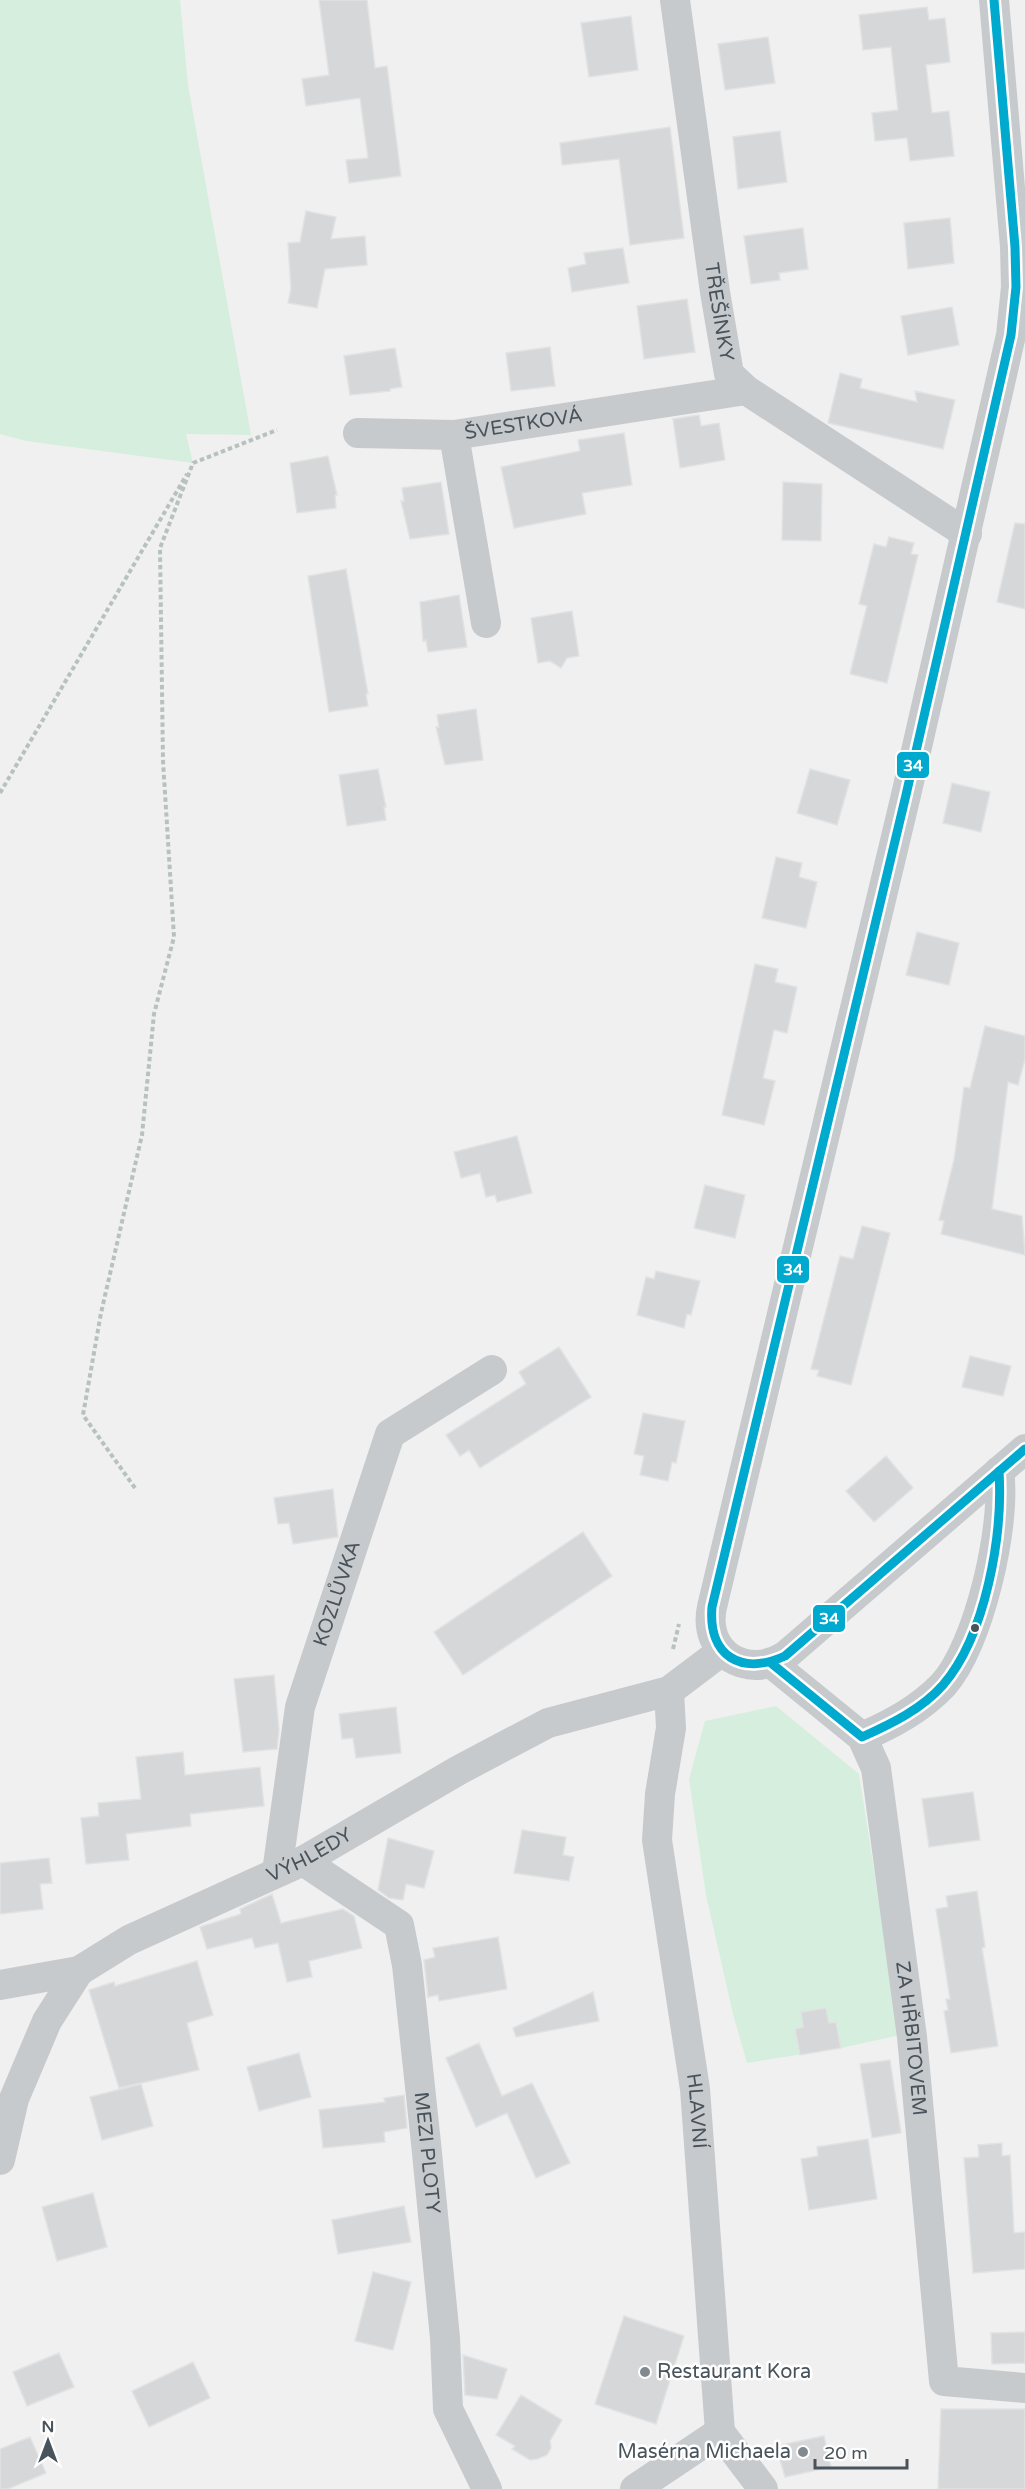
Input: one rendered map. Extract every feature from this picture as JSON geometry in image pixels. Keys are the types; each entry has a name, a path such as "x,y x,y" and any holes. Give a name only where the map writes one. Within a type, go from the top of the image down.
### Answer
{"street":[{"name":"TŘEŠÍNKY","path":"675,0 714,292 729,374 746,390 967,534"},
{"path":"994,0 1018,174 1021,288 967,534 712,1607 711,1630 722,1651 745,1665 771,1663 811,1636 1025,1449"},
{"name":"ŠVESTKOVÁ","path":"486,623 454,435 746,390"},
{"path":"358,434 454,435"},
{"name":"KOZLŮVKA","path":"290,1867 300,1707 390,1434 492,1370"},
{"path":"862,1737 890,1725 918,1707 943,1684 958,1664 969,1641 991,1564 1002,1506 999,1471"},
{"name":"VÝHLEDY","path":"0,2160 14,2099 46,2021 79,1971 129,1940 290,1867 459,1770 548,1723 669,1691 722,1651"},
{"name":"ZA HŘBITOVEM","path":"771,1663 862,1737 876,1768 912,2037 944,2381 1025,2388"},
{"name":"HLAVNÍ","path":"669,1691 671,1728 660,1794 657,1840 695,2089 720,2432"},
{"name":"MEZI PLOTY","path":"290,1867 399,1925 407,1965 426,2143 445,2338 448,2409 487,2489"},
{"path":"0,1985 79,1971"},
{"path":"635,2489 720,2432 763,2489"}],"path":[{"path":"0,793 193,462 277,430"},
{"path":"135,1488 83,1415 102,1313 142,1135 154,1014 174,937 163,761 160,548 193,462"}],"green space":[{"path":"0,0 180,0 188,85 251,435 186,434 193,463 26,441 0,434"},
{"path":"776,1706 859,1774 900,2035 841,2048 747,2063 733,2014 706,1895 689,1779 705,1721"}],"building":[{"path":"319,0 367,0 375,68 387,66 401,176 349,183 346,160 368,158 360,98 306,106 302,79 329,75"},
{"path":"927,7 929,20 945,18 950,62 926,65 932,113 949,111 954,156 910,161 907,138 875,141 872,113 898,110 891,47 863,50 859,15"},
{"path":"631,16 638,70 589,77 581,23"},
{"path":"768,37 775,83 725,90 718,44"},
{"path":"670,127 684,238 630,245 619,159 562,165 560,143"},
{"path":"780,131 787,182 738,189 733,137"},
{"path":"306,211 336,217 331,239 365,236 367,265 325,269 317,308 288,303 291,289 288,243 300,242"},
{"path":"950,218 954,263 908,269 904,223"},
{"path":"803,228 808,269 779,273 780,280 751,284 744,236"},
{"path":"623,248 629,283 572,292 568,268 586,264 584,253"},
{"path":"687,299 695,352 644,359 637,306"},
{"path":"952,307 959,345 908,355 901,316"},
{"path":"550,347 555,386 511,391 506,353"},
{"path":"395,348 402,387 390,389 390,391 350,395 344,356"},
{"path":"840,373 862,379 860,388 917,402 915,391 955,400 943,449 828,423"},
{"path":"699,415 701,426 719,423 725,460 680,468 673,419"},
{"path":"624,433 632,485 582,493 586,514 514,528 501,467 580,451 578,440"},
{"path":"328,456 337,495 335,495 336,508 297,513 290,463"},
{"path":"441,482 449,534 410,539 401,501 404,501 402,488"},
{"path":"783,482 822,484 821,541 782,540"},
{"path":"1015,523 1025,524 1025,609 997,602"},
{"path":"889,537 914,543 911,554 918,555 887,683 850,674 867,606 859,604 874,544 886,547"},
{"path":"346,569 368,694 366,694 368,706 329,712 308,576"},
{"path":"459,595 467,647 428,652 426,640 423,641 420,602"},
{"path":"572,611 579,656 567,658 561,668 550,661 538,663 531,618"},
{"path":"476,709 483,760 445,765 436,727 439,727 437,715"},
{"path":"378,769 386,807 384,807 386,820 347,826 339,775"},
{"path":"810,769 850,780 837,825 797,813"},
{"path":"952,783 990,792 981,832 943,823"},
{"path":"776,857 802,863 799,877 817,882 806,928 762,918"},
{"path":"917,932 959,943 949,985 906,975"},
{"path":"755,964 778,969 775,982 797,987 787,1033 774,1030 763,1078 775,1081 764,1125 722,1115"},
{"path":"985,1026 1025,1036 1025,1059 1018,1085 1008,1082 992,1209 1022,1216 1025,1255 941,1234 944,1221 939,1220 954,1160 964,1087 970,1088"},
{"path":"517,1136 532,1193 497,1202 495,1195 486,1197 480,1173 461,1178 454,1152"},
{"path":"705,1185 745,1195 735,1238 694,1228"},
{"path":"862,1226 890,1233 851,1385 817,1376 819,1370 811,1369 840,1256 853,1259"},
{"path":"656,1271 700,1281 691,1315 687,1314 684,1328 637,1315 646,1277 654,1279"},
{"path":"559,1347 591,1397 480,1468 469,1450 460,1456 446,1435 526,1384 519,1372"},
{"path":"970,1356 1011,1366 1003,1396 962,1387"},
{"path":"643,1413 685,1421 676,1463 672,1462 668,1481 640,1475 644,1456 634,1454"},
{"path":"886,1456 913,1488 874,1522 846,1491"},
{"path":"333,1489 338,1537 293,1544 289,1523 278,1524 274,1498"},
{"path":"583,1532 612,1576 463,1675 434,1632"},
{"path":"274,1675 279,1730 277,1749 243,1752 234,1679"},
{"path":"396,1707 401,1753 356,1758 353,1738 342,1739 339,1714"},
{"path":"183,1752 185,1775 260,1767 264,1806 190,1814 191,1826 126,1834 129,1860 86,1864 81,1818 99,1816 98,1803 141,1799 136,1757"},
{"path":"973,1792 980,1840 929,1847 922,1799"},
{"path":"522,1830 566,1837 563,1855 574,1857 569,1881 514,1873"},
{"path":"388,1838 434,1851 424,1888 406,1884 403,1900 389,1898 378,1890"},
{"path":"49,1858 52,1883 40,1884 43,1909 0,1914 0,1863"},
{"path":"977,1891 985,1947 982,1948 998,2046 951,2053 944,2011 948,2010 946,1999 950,1999 936,1909 948,1907 946,1896"},
{"path":"272,1894 281,1923 343,1909 354,1916 362,1948 309,1961 312,1977 287,1982 278,1943 255,1948 252,1938 207,1949 200,1927 241,1914 240,1909"},
{"path":"498,1937 507,1989 439,2001 438,1995 428,1997 424,1960 435,1957 433,1948"},
{"path":"197,1961 213,2015 187,2023 199,2070 119,2088 89,1990 114,1982 115,1986"},
{"path":"593,1992 599,2021 516,2037 513,2028"},
{"path":"826,2008 829,2023 836,2022 841,2048 800,2055 795,2029 803,2027 801,2012"},
{"path":"479,2043 502,2096 532,2083 570,2163 536,2178 507,2113 476,2127 446,2058"},
{"path":"299,2053 311,2097 259,2111 247,2067"},
{"path":"890,2060 901,2133 872,2138 860,2064"},
{"path":"141,2084 153,2126 102,2140 90,2097"},
{"path":"404,2095 407,2128 384,2132 385,2142 323,2148 319,2110 385,2102 384,2098"},
{"path":"868,2139 877,2199 809,2210 801,2159 818,2156 817,2147"},
{"path":"1002,2143 1002,2156 1010,2155 1014,2233 1025,2232 1025,2269 973,2273 964,2158 979,2157 978,2145"},
{"path":"93,2193 107,2247 57,2261 42,2207"},
{"path":"404,2206 411,2242 338,2254 332,2220"},
{"path":"373,2272 411,2282 393,2350 355,2341"},
{"name":"Restaurant Kora","path":"624,2316 684,2336 656,2424 595,2404"},
{"path":"1025,2332 1025,2363 992,2364 991,2333"},
{"path":"59,2353 74,2387 27,2406 13,2372"},
{"path":"463,2355 507,2369 497,2399 465,2395"},
{"path":"193,2362 210,2398 149,2427 132,2391"},
{"path":"521,2395 562,2420 550,2441 551,2448 547,2455 537,2459 530,2460 512,2449 515,2446 496,2435"},
{"path":"941,2409 1025,2409 1025,2489 938,2489"},
{"name":"Masérna Michaela","path":"824,2436 831,2467 785,2477 776,2446"},
{"path":"30,2437 46,2473 8,2489 0,2489 0,2449"}],"transit line":[{"name":"34","path":"994,0 1015,247 1016,287 1011,335 906,795 712,1607 712,1624 722,1649 731,1657 754,1664 769,1662 785,1656 1025,1449"},
{"name":"34","path":"771,1663 862,1737 916,1709 935,1694 958,1664 981,1612 989,1583 998,1524 999,1471"}],"place":[{"name":"Restaurant Kora","path":"645,2372"},
{"name":"Masérna Michaela","path":"803,2452"}]}
